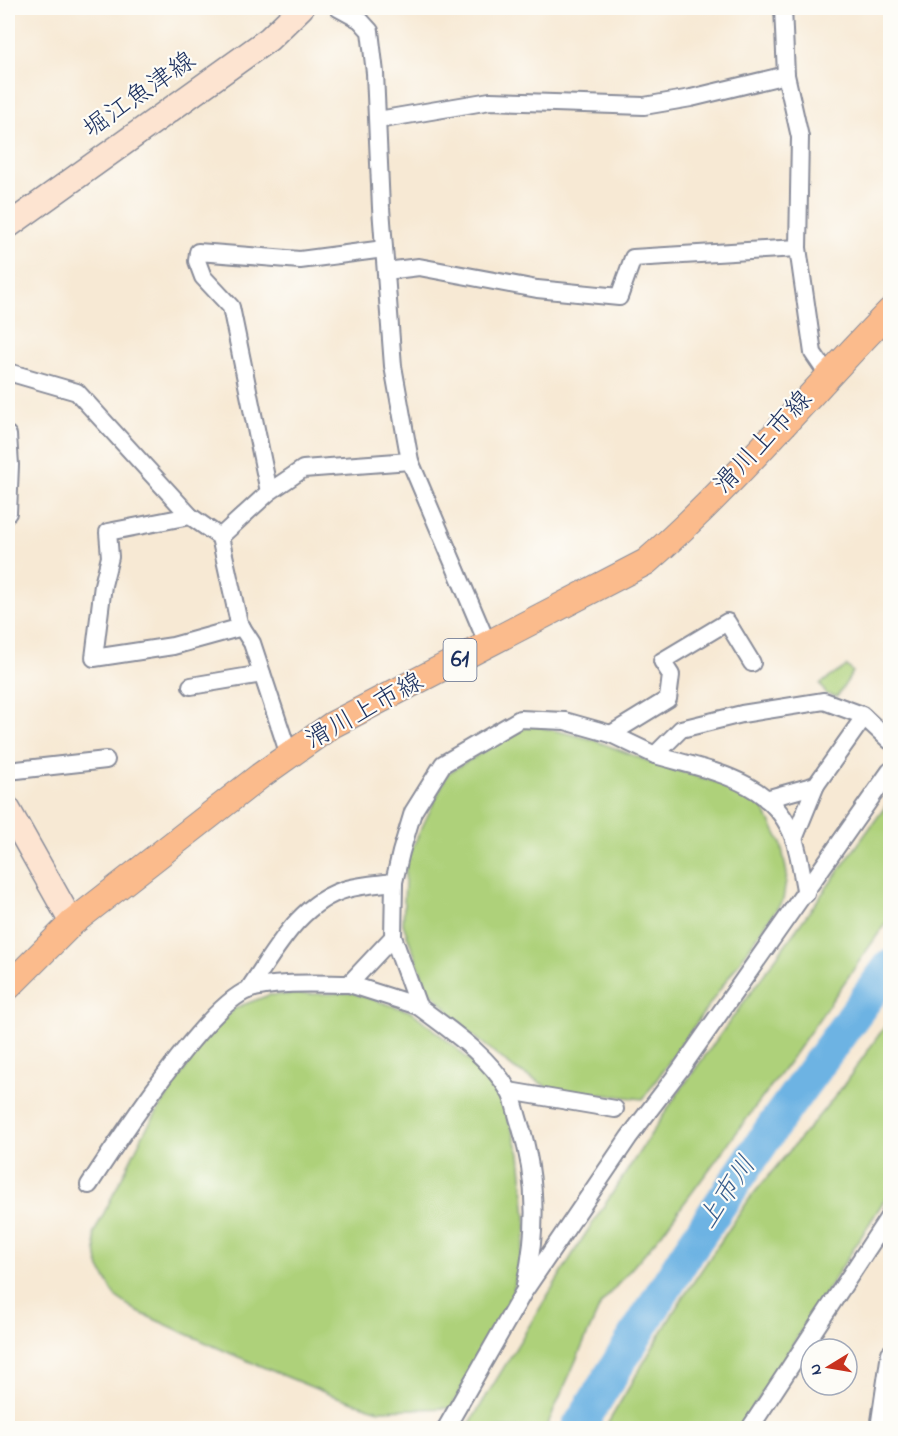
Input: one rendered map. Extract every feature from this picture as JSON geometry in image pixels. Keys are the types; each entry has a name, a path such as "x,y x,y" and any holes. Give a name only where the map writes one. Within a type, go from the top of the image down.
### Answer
{"main road":[{"name":"堀江魚津線","path":"8,226 269,39 301,8"},
{"name":"滑川上市線","path":"8,987 72,923 289,755 332,725 646,562 679,533 754,456 891,310"},
{"path":"8,809 72,923"}],"street":[{"path":"338,8 360,20 370,31"},
{"path":"365,8 370,31 378,120 384,249 393,366 410,461 488,645"},
{"path":"783,8 786,75 800,137 798,248 813,353 828,375"},
{"path":"378,120 490,101 644,106 691,98 786,75"},
{"path":"386,271 419,267 537,289 619,297 633,258 798,248"},
{"path":"269,492 231,306 203,277 197,261 198,252 300,260 384,249"},
{"path":"8,372 77,392 190,516 220,537 242,627 252,643 289,755"},
{"path":"8,435 10,465 8,513"},
{"path":"220,537 269,492 303,469 410,461"},
{"path":"190,516 108,532 110,557 103,585 94,658 173,646 242,627"},
{"path":"611,734 668,699 671,675 662,661 727,622 752,663"},
{"path":"191,686 262,674"},
{"path":"655,755 681,729 742,714 824,700 864,717 891,741"},
{"path":"794,839 816,785 864,717"},
{"path":"418,1006 393,937 394,882 413,812 442,764 520,718 566,721 611,734 655,755 744,782 777,807 794,839 806,894"},
{"path":"8,771 106,760"},
{"path":"446,1428 523,1293 629,1137 806,894 891,771"},
{"path":"766,799 816,785"},
{"path":"89,1185 209,1019 248,990 296,922 320,901 346,889 394,882"},
{"path":"349,984 393,937"},
{"path":"248,990 290,985 349,984 418,1006 471,1046 509,1091 523,1134 536,1199 534,1249 523,1293"},
{"path":"509,1091 615,1109"},
{"path":"750,1428 891,1215"},
{"path":"879,1428 891,1353"}],"green space":[{"path":"847,666 853,672 837,697 826,694 820,684"},
{"path":"532,725 591,739 653,763 733,787 760,802 781,843 787,874 783,900 643,1099 551,1089 515,1069 470,1033 427,988 403,924 406,861 448,773 512,734"},
{"path":"890,800 890,917 791,1059 662,1233 601,1304 546,1428 467,1428 579,1244 678,1093"},
{"path":"353,993 412,1012 454,1046 498,1088 520,1154 527,1228 513,1293 451,1408 379,1410 331,1395 138,1312 115,1296 98,1264 94,1233 146,1129 204,1040 235,1008 269,995"},
{"path":"890,1019 890,1191 740,1428 605,1428 676,1308 750,1198 838,1093"}],"waterway":[{"name":"上市川","path":"578,1428 685,1256 778,1119 890,966"}]}
